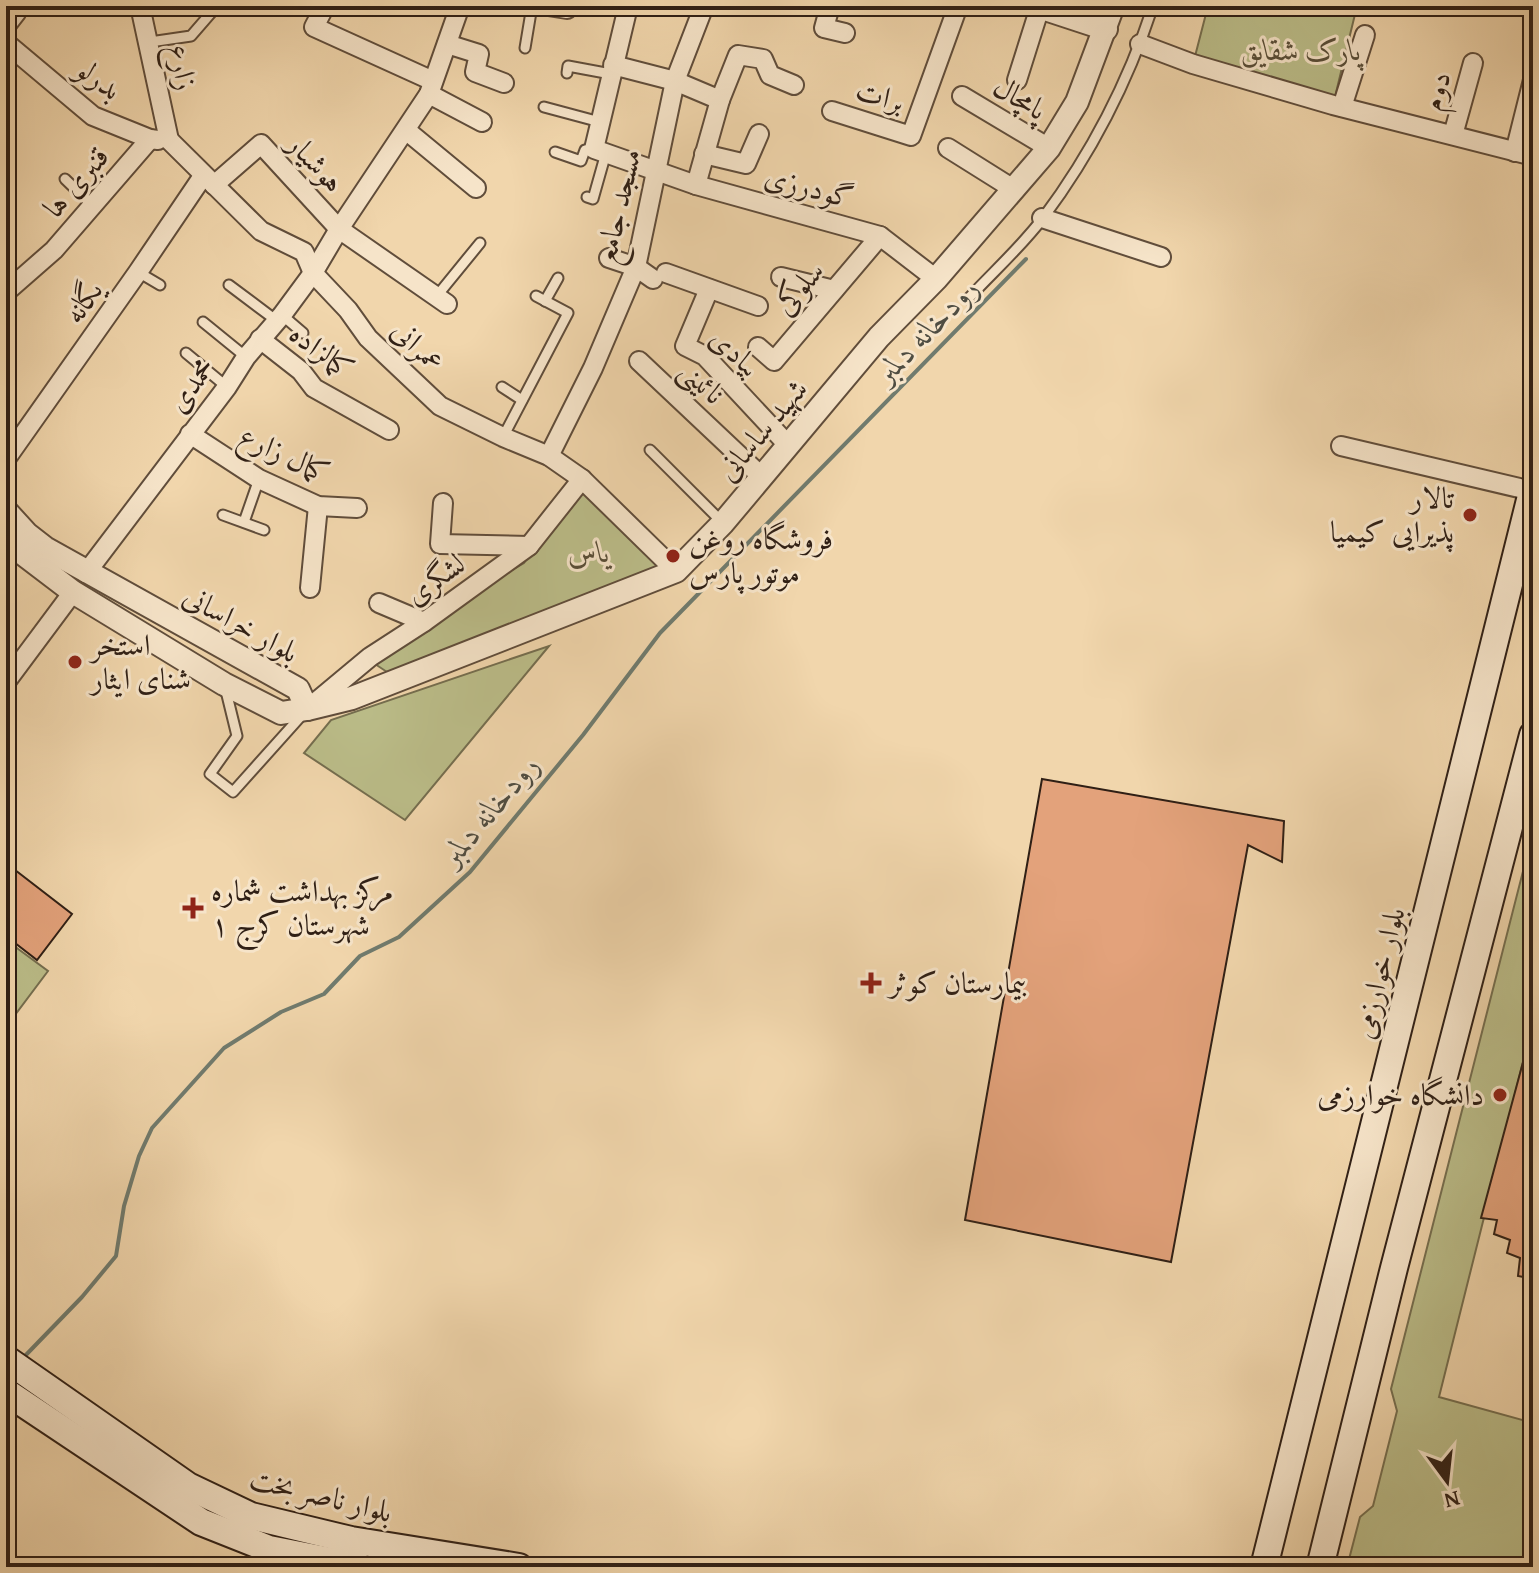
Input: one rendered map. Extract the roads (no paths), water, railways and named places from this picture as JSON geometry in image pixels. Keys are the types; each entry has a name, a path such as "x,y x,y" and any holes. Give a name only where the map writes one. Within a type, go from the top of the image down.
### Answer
{"main road":[{"name":"بلوار خوارزمی","path":"1264,1567 1533,490"},
{"path":"1320,1567 1394,1268 1533,735"},
{"name":"بلوار ناصر بخت","path":"6,1359 188,1486 251,1516 351,1540 519,1567"},
{"name":"بلوار ناصر بخت","path":"10,1395 201,1522 269,1549 361,1567"}],"street":[{"name":"زارع","path":"140,6 150,42 160,140"},
{"path":"325,6 314,27 431,88 482,122"},
{"name":"محمدی","path":"86,573 227,387 246,357 313,273 339,229 407,131 431,88 460,6"},
{"path":"548,6 567,9"},
{"name":"مسجد جامع","path":"549,456 593,368 636,267 675,81 704,6"},
{"path":"830,6 824,28 845,33"},
{"name":"برات","path":"832,111 911,136 958,6"},
{"name":"شهید ساسانی","path":"307,709 352,698 676,571 723,523 879,337 936,279 1049,148 1077,102 1113,6"},
{"path":"1014,74 1021,46 1038,7 1106,29"},
{"path":"600,151 600,122 626,15"},
{"path":"1342,107 1365,35"},
{"name":"بدرلو","path":"6,43 93,116 160,140"},
{"path":"447,44 479,54 475,72 504,83"},
{"path":"1140,44 1193,64 1342,107 1524,154 1533,80"},
{"path":"696,185 720,100 738,55 763,59 770,75 794,85"},
{"name":"دوم","path":"1453,135 1473,63"},
{"path":"612,70 675,81 720,100"},
{"name":"پامچال","path":"962,96 1049,148"},
{"path":"407,131 476,188"},
{"path":"704,154 746,164 759,134"},
{"path":"160,140 261,231 304,252 313,273"},
{"name":"قنبری ها","path":"6,292 54,250 93,206 160,140"},
{"name":"هوشیار","path":"208,181 261,144 339,229"},
{"path":"948,148 1015,190"},
{"name":"گودرزی","path":"600,151 696,185 880,236 936,279"},
{"name":"یگانه","path":"6,459 138,272 208,181"},
{"path":"745,218 752,200"},
{"path":"1042,218 1161,257"},
{"path":"339,229 442,300"},
{"name":"سلوکی","path":"758,347 774,361 880,236"},
{"path":"609,258 758,306"},
{"name":"عمرانی","path":"313,273 348,310 368,338 440,406 549,456 582,479 676,571"},
{"path":"781,277 834,290"},
{"name":"بیادی","path":"709,289 685,346 705,356 788,445"},
{"name":"کمالزاده","path":"260,339 301,371 314,388 389,430"},
{"name":"نائینی","path":"639,361 762,477"},
{"name":"کمال زارع","path":"190,434 259,479 318,506 357,508"},
{"path":"1341,446 1533,490"},
{"name":"لشگری","path":"307,709 370,657 529,546 582,479"},
{"path":"443,503 440,544 529,546"},
{"path":"310,588 318,506"},
{"name":"بلوار خراسانی","path":"6,511 36,542 86,573 298,689 307,709 281,713 224,684 73,592 6,541"},
{"path":"6,682 86,573"},
{"path":"379,603 424,622"}],"lane":[{"path":"6,33 20,15 21,6"},
{"path":"150,42 191,36 217,6"},
{"path":"525,48 532,6"},
{"path":"968,299 1042,218 1108,116 1153,6"},
{"path":"567,73 568,66 612,70"},
{"path":"544,107 600,122"},
{"path":"555,152 581,161 585,150 600,151 593,199 587,197"},
{"path":"65,179 93,206"},
{"path":"442,300 480,243"},
{"path":"138,272 160,285"},
{"path":"503,437 568,313 541,299 558,278"},
{"path":"229,285 303,333"},
{"path":"203,322 246,357"},
{"path":"186,353 227,387"},
{"path":"502,387 522,400"},
{"path":"650,450 723,523"},
{"path":"244,522 259,479"},
{"path":"223,515 264,530"},
{"path":"224,684 237,736 210,774 233,792 307,709"}],"waterway":[{"name":"رودخانه دلمبر","path":"22,1359 82,1297 116,1256 124,1206 139,1156 152,1128 224,1048 281,1012 324,994 360,956 399,937 470,872 583,735 660,633 1026,259"}],"place":[{"name":"تالار پذیرایی کیمیا","path":"1470,515"},
{"name":"فروشگاه روغن موتور پارس","path":"673,556"},
{"name":"استخر شنای ایثار","path":"75,662"},
{"name":"مرکز بهداشت شماره ۱ شهرستان کرج","path":"193,908"},
{"name":"بیمارستان کوثر","path":"871,983"},
{"name":"دانشگاه خوارزمی","path":"1500,1095"}],"park label":[{"name":"پارک شقایق","path":"1301,50"},
{"name":"یاس","path":"589,552"}]}
